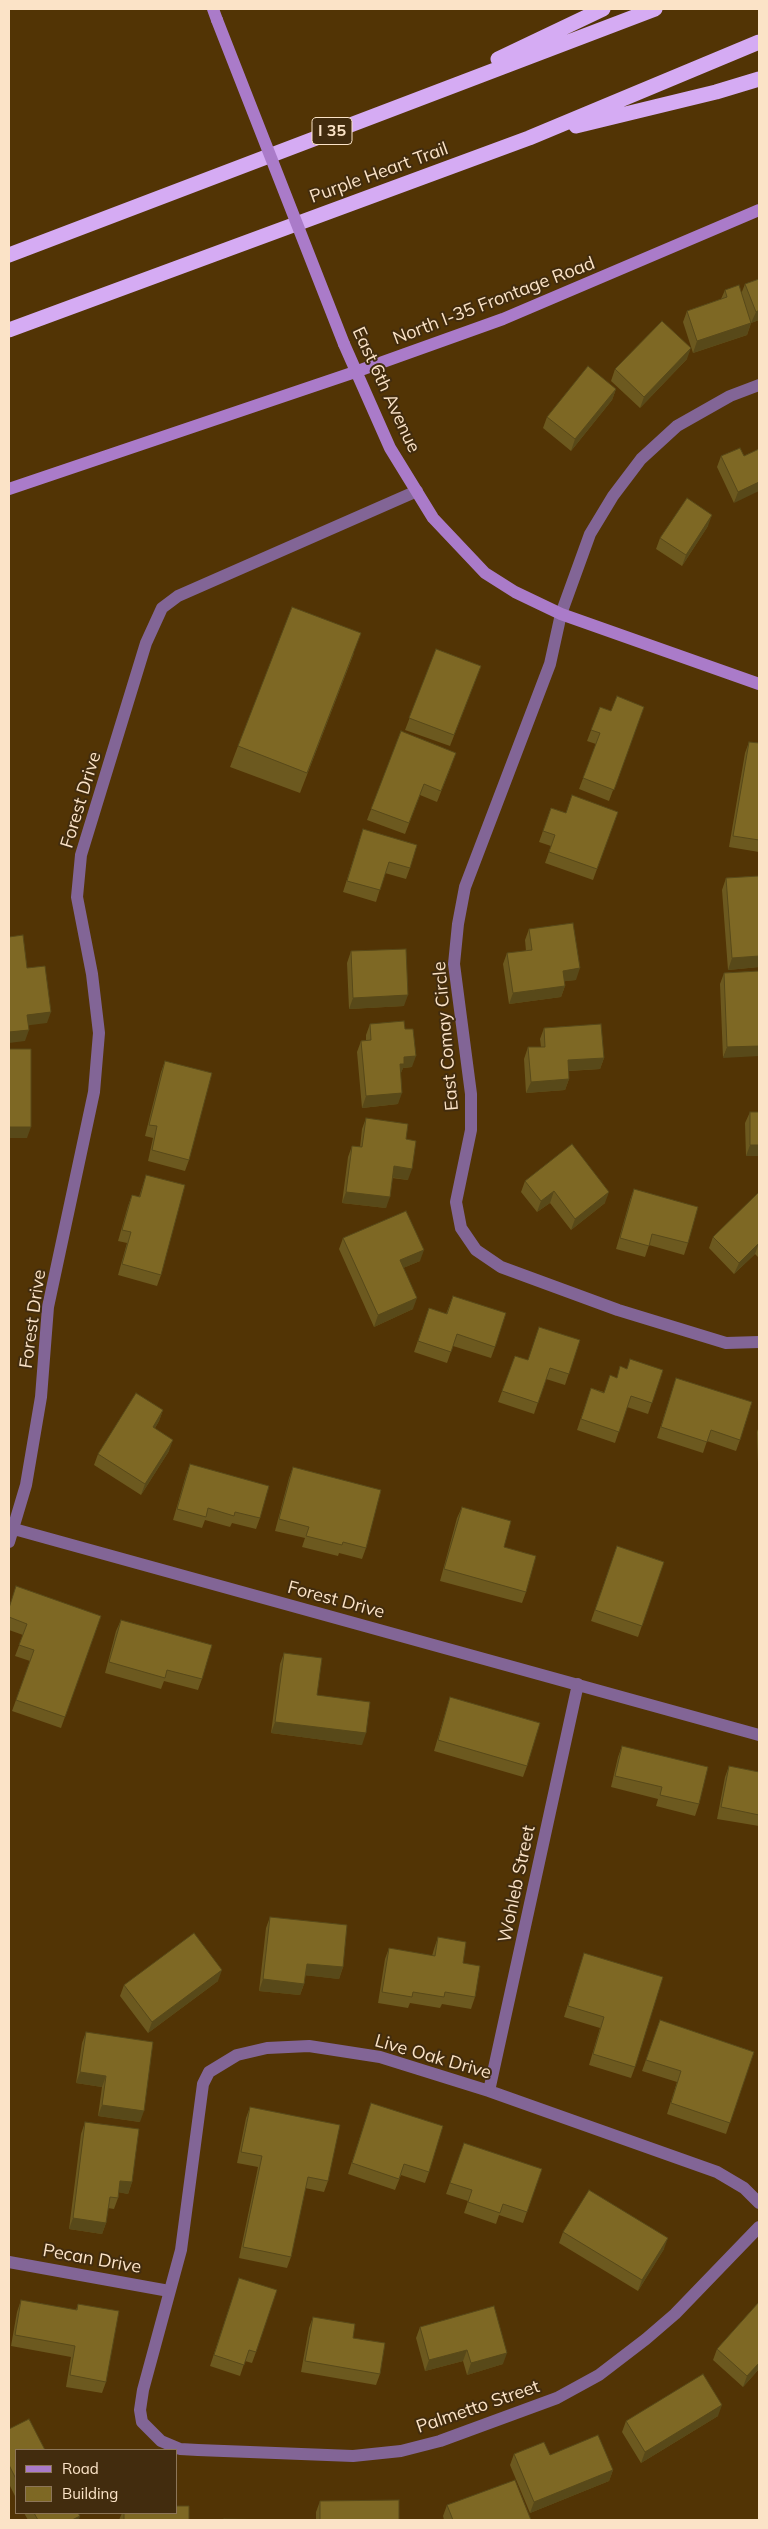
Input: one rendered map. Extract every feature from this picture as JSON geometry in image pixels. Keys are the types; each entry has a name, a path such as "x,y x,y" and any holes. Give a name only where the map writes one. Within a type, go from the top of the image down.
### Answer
{"highway":[{"path":"416,99 603,9"},
{"name":"I 35","path":"9,255 656,9"},
{"name":"Purple Heart Trail","path":"9,330 529,138 759,42"},
{"path":"529,138 716,92 759,79"}],"main road":[{"name":"East 6th Avenue","path":"215,14 355,372 390,448 433,518 485,573 515,592 561,614 759,684"},
{"name":"North I-35 Frontage Road","path":"9,489 355,372 503,318 759,210"}],"street":[{"name":"East Comay Circle","path":"759,385 730,396 677,426 641,459 613,496 590,534 561,614 550,664 465,887 458,924 454,964 471,1094 471,1130 456,1202 462,1228 476,1250 490,1261 618,1310 726,1343 759,1342"},
{"name":"Forest Drive","path":"417,491 178,596 162,608 146,643 81,855 77,897 92,974 99,1033 94,1092 48,1306 41,1397 26,1485 14,1529 759,1735"},
{"path":"9,1542 14,1529"},
{"name":"Wohleb Street","path":"490,2091 578,1684"},
{"name":"Live Oak Drive","path":"150,2431 142,2422 140,2410 181,2250 203,2084 209,2072 237,2055 267,2048 309,2046 380,2057 490,2091 717,2172 744,2188 759,2203"},
{"name":"Palmetto Street","path":"150,2431 161,2441 180,2449 290,2455 353,2456 401,2451 440,2442 557,2398 599,2375 675,2314 759,2227"},
{"name":"Pecan Drive","path":"9,2262 169,2291"}],"building":[{"path":"759,279 759,310 756,312 745,284"},
{"path":"739,285 751,323 697,341 687,311 727,297 725,290"},
{"path":"662,321 691,348 644,397 615,369"},
{"path":"588,366 616,389 575,439 547,417"},
{"path":"740,448 744,456 759,449 759,482 738,492 721,456"},
{"path":"687,498 712,515 686,555 660,538"},
{"path":"292,607 361,633 307,773 238,746"},
{"path":"436,649 481,666 454,735 409,718"},
{"path":"617,696 644,707 614,790 583,778 600,733 591,730 600,707 611,711"},
{"path":"401,731 456,753 441,791 424,784 409,823 371,809"},
{"path":"749,742 759,743 759,840 733,836"},
{"path":"572,795 618,812 597,869 549,852 555,835 543,831 551,808 566,813"},
{"path":"363,829 417,845 410,868 389,862 380,890 347,881"},
{"path":"759,876 759,956 732,958 726,878"},
{"path":"573,923 580,968 563,971 565,986 513,993 507,953 532,950 529,929"},
{"path":"23,935 27,968 45,966 51,1012 27,1015 29,1030 9,1032 9,937"},
{"path":"406,949 408,995 353,998 351,951"},
{"path":"759,971 759,1046 727,1047 724,973"},
{"path":"404,1021 405,1029 413,1029 416,1056 404,1057 404,1064 400,1064 402,1093 366,1096 361,1041 371,1040 370,1024"},
{"path":"601,1024 604,1058 568,1060 569,1079 531,1082 528,1047 545,1047 544,1028"},
{"path":"9,1049 31,1049 31,1127 9,1127"},
{"path":"165,1061 212,1073 189,1160 152,1150 157,1126 149,1125"},
{"path":"750,1112 759,1112 759,1145 750,1145"},
{"path":"366,1118 408,1124 406,1139 416,1141 412,1169 394,1166 390,1197 346,1192 352,1146 362,1147"},
{"path":"572,1144 609,1192 575,1219 554,1191 541,1201 525,1181"},
{"path":"146,1175 185,1185 161,1275 122,1264 131,1232 122,1230 132,1195 140,1197"},
{"path":"634,1189 698,1207 688,1243 652,1234 649,1246 620,1238"},
{"path":"759,1192 759,1243 739,1263 713,1237"},
{"path":"406,1211 424,1250 400,1260 417,1298 378,1315 343,1238"},
{"path":"453,1296 506,1313 495,1347 457,1334 451,1352 418,1341 429,1308 447,1314"},
{"path":"539,1327 580,1340 569,1374 550,1368 538,1403 502,1391 515,1356 528,1360"},
{"path":"630,1359 663,1370 652,1403 631,1396 619,1432 581,1419 591,1388 604,1393 610,1375 617,1378 620,1366 627,1369"},
{"path":"676,1378 752,1402 740,1440 711,1430 707,1442 661,1427"},
{"path":"136,1393 163,1410 153,1427 173,1440 145,1484 98,1454"},
{"path":"190,1464 269,1486 260,1518 235,1512 234,1516 208,1508 206,1517 177,1509"},
{"path":"293,1467 381,1490 366,1548 343,1542 342,1545 306,1536 309,1527 279,1519"},
{"path":"462,1507 511,1521 504,1547 536,1556 526,1592 444,1569"},
{"path":"617,1546 664,1562 642,1626 595,1610"},
{"path":"16,1586 101,1616 65,1717 16,1700 34,1650 19,1645 27,1624 9,1617 9,1608"},
{"path":"121,1620 212,1645 202,1679 167,1670 165,1678 109,1662"},
{"path":"284,1653 322,1658 317,1695 370,1702 366,1733 275,1722"},
{"path":"450,1697 540,1723 527,1766 438,1740"},
{"path":"622,1746 708,1767 699,1804 660,1795 662,1787 615,1776"},
{"path":"729,1766 759,1772 759,1815 721,1807"},
{"path":"270,1917 347,1925 343,1967 307,1964 304,1984 263,1979"},
{"path":"194,1933 222,1970 152,2022 124,1985"},
{"path":"438,1937 466,1942 463,1963 480,1966 475,1997 445,1992 444,1997 413,1992 412,1997 382,1992 389,1948 435,1956"},
{"path":"584,1953 663,1977 635,2067 593,2054 604,2017 568,2006"},
{"path":"660,2020 754,2052 730,2123 671,2103 681,2071 646,2060"},
{"path":"86,2032 153,2042 144,2111 102,2105 106,2076 80,2072"},
{"path":"371,2103 443,2126 429,2172 404,2164 399,2179 352,2163"},
{"path":"250,2107 340,2125 328,2181 308,2177 291,2257 243,2247 262,2156 241,2152"},
{"path":"85,2122 139,2129 132,2182 120,2181 118,2198 110,2197 106,2223 73,2218"},
{"path":"464,2143 542,2169 527,2212 503,2204 500,2213 468,2202 472,2190 450,2183"},
{"path":"589,2190 668,2238 642,2280 563,2232"},
{"path":"239,2278 277,2290 256,2352 249,2350 244,2365 214,2355"},
{"path":"21,2300 77,2310 78,2304 119,2311 106,2382 70,2375 75,2346 15,2335"},
{"path":"759,2302 759,2363 747,2376 717,2349"},
{"path":"494,2306 507,2353 471,2363 467,2350 429,2360 420,2327"},
{"path":"313,2317 355,2324 353,2338 385,2343 380,2374 305,2361"},
{"path":"703,2374 722,2405 645,2452 626,2421"},
{"path":"29,2419 44,2449 15,2449 15,2477 9,2465 9,2429"},
{"path":"598,2435 613,2470 534,2502 514,2454 544,2442 550,2455"},
{"path":"515,2480 531,2520 453,2520 447,2505"},
{"path":"399,2500 399,2520 320,2520 320,2501"},
{"path":"178,2506 189,2506 189,2520 124,2520 124,2514 178,2514"},
{"path":"35,2514 79,2514 80,2516 72,2520 38,2520"},
{"path":"224,2519 277,2520 224,2520"}]}
